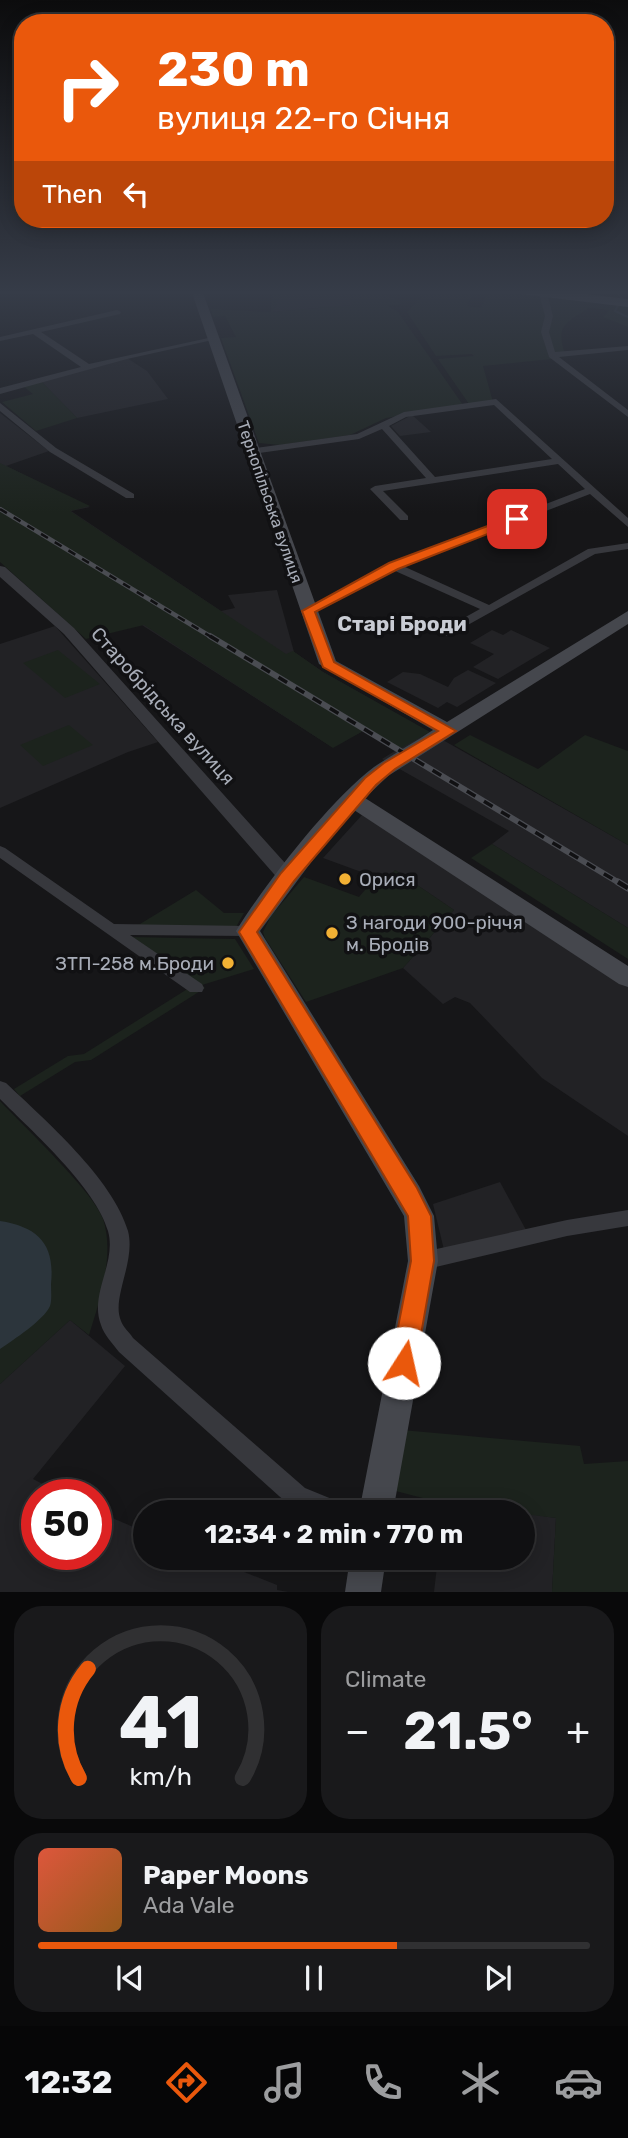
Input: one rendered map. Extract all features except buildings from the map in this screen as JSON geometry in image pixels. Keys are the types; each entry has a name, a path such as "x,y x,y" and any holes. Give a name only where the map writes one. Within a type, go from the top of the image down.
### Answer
{"main road":[{"name":"Тернопільська вулиця","path":"222,364 328,664 449,731"},
{"path":"378,1500 423,1261 419,1216 409,1194 248,932 288,877 353,800 381,772 628,616"},
{"path":"353,800 628,978"},
{"path":"363,1592 366,1570"}],"street":[{"path":"83,364 87,367"},
{"path":"0,391 99,364"},
{"path":"564,364 628,414"},
{"path":"351,437 404,415 496,402 628,524"},
{"path":"0,406 53,450 130,496"},
{"path":"383,425 433,480"},
{"path":"252,451 351,437 393,435"},
{"path":"404,518 375,489 560,461"},
{"path":"308,611 393,566 592,490"},
{"path":"448,632 592,551 628,546"},
{"path":"393,566 489,609"},
{"name":"Старобрідська вулиця","path":"0,570 69,631 288,877"},
{"path":"0,851 196,988"},
{"path":"111,929 248,932"},
{"path":"0,1088 96,1189 113,1216 121,1248 109,1313 110,1323 125,1345 297,1497 305,1500"},
{"path":"423,1261 628,1217"}],"shaded area":[{"path":"103,364 137,364 147,371 168,399 77,418 41,381"},
{"path":"231,364 435,364 463,405 386,418 350,435 280,445 259,443"},
{"path":"442,364 500,364 483,366 493,402 469,404"},
{"path":"41,381 77,418 36,431 2,402 33,394 23,386"},
{"path":"0,413 49,451 6,466 90,507 71,511 221,611 235,608 228,595 277,590 294,652 323,672 628,845 628,928 492,844 509,831 382,759 398,749 365,730 332,747 0,534"},
{"path":"412,415 431,432 400,436 391,426"},
{"path":"0,463 90,506 70,511 286,654 293,651 323,672 430,732 399,749 365,730 333,748 144,625 86,639 0,562"},
{"path":"55,626 158,742 128,752 0,808 0,644"},
{"path":"492,630 503,635 511,630 550,648 498,679 473,667 494,654 470,643"},
{"path":"58,650 100,684 65,698 23,663"},
{"path":"468,670 496,683 457,707 447,702 438,708 387,682 403,672 420,674 448,687 454,678"},
{"path":"69,725 93,745 43,766 20,745"},
{"path":"470,735 538,769 585,735 628,751 628,845 454,745"},
{"path":"362,815 628,983 628,1136 542,1078 470,1003 455,997 443,1004 403,968 454,910 395,870 386,881 323,858"},
{"path":"492,844 628,928 628,959 471,858"},
{"path":"395,870 454,910 403,968 306,1002 265,938 263,932 271,916 304,877 359,897 376,877 386,881"},
{"path":"196,890 224,913 244,913 236,927 133,925 140,924"},
{"path":"129,937 235,939 254,969 202,985 205,988 91,1060 75,1062 20,1096 14,1089 68,1056 84,1054 197,983"},
{"path":"0,1101 56,1159 97,1207 106,1233 107,1262 89,1335 70,1320 0,1384"},
{"path":"500,1182 526,1230 444,1250 433,1204"},
{"path":"0,1221 25,1228 42,1240 52,1270 51,1301 47,1311 0,1349"},
{"path":"70,1320 125,1366 33,1479 21,1479 21,1570 112,1570 112,1518 133,1527 133,1570 239,1570 277,1585 277,1590 288,1592 0,1592 0,1384"},
{"path":"391,1429 580,1446 584,1464 628,1461 628,1592 552,1592 556,1518 535,1515 535,1500 430,1500 380,1487"},
{"path":"535,1515 556,1518 552,1592 434,1592 437,1570 535,1570"}],"railway":[{"path":"0,509 213,638"},
{"path":"210,636 621,884"},
{"path":"618,882 628,888"}],"place":[{"name":"Орися","path":"345,879"},
{"name":"З нагоди 900-річчя м. Бродів","path":"332,933"},
{"name":"ЗТП-258 м.Броди","path":"228,963"}],"district":[{"name":"Старі Броди","path":"402,623"}],"route":[{"path":"404,1363 423,1261 419,1216 409,1194 248,932 288,877 370,782 390,766 449,731 328,664 308,611 393,566 517,519"}]}
